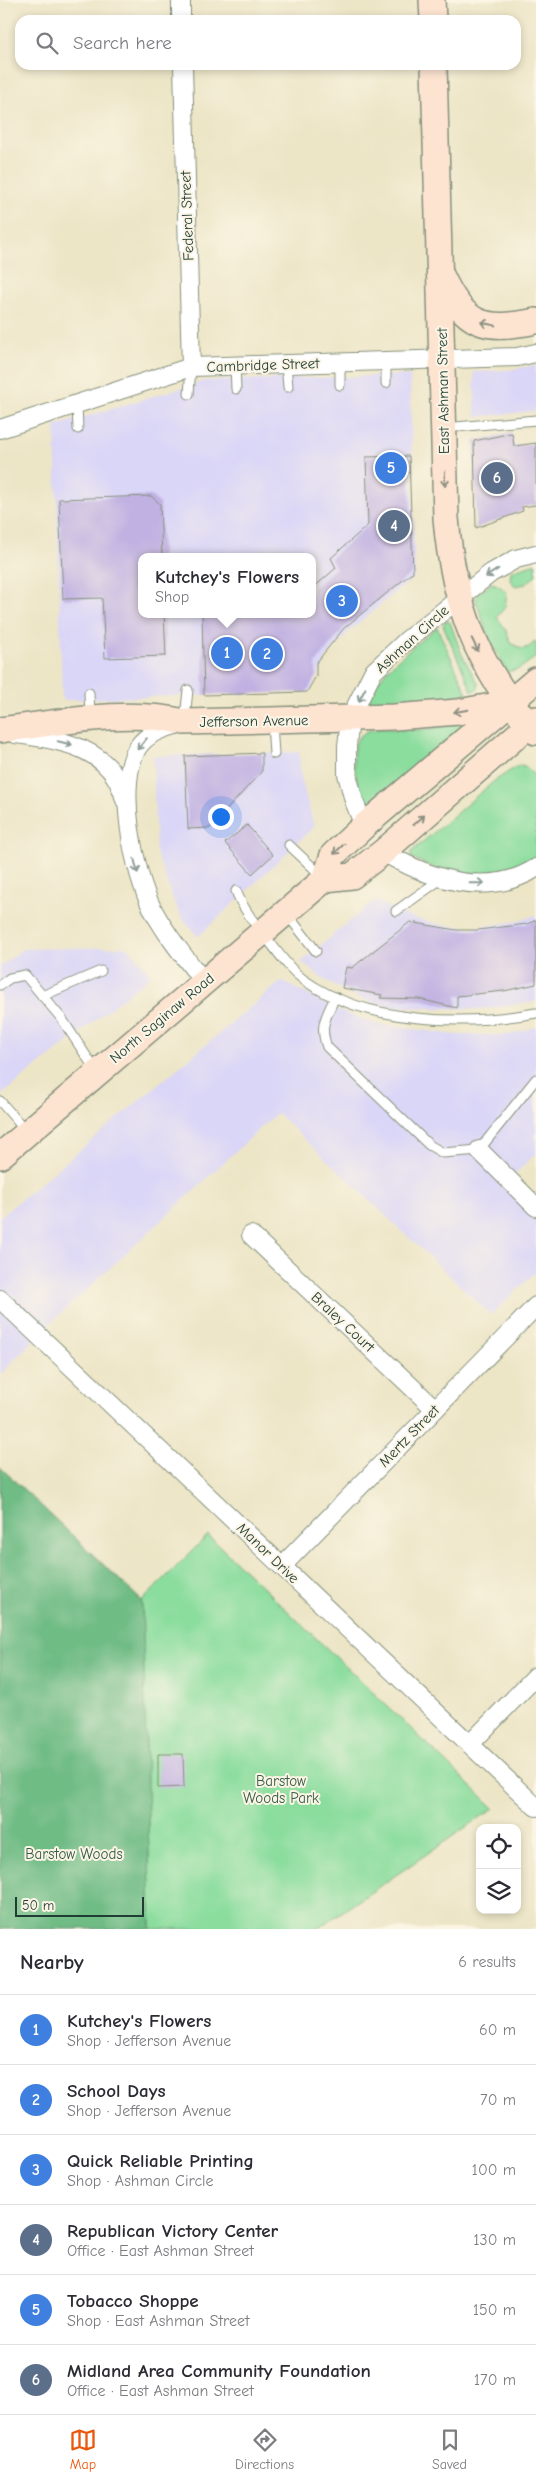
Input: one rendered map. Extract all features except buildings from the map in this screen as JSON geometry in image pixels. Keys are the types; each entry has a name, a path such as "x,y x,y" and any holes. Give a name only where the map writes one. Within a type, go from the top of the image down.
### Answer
{"street":[{"path":"181,0 181,15"},
{"path":"432,0 433,15"},
{"name":"Federal Street","path":"183,70 191,367"},
{"name":"East Ashman Street","path":"434,70 447,535 458,599 473,641 509,703 534,725"},
{"path":"440,273 456,304 479,322 504,326 536,321"},
{"name":"Cambridge Street","path":"0,429 191,367 517,357 536,353"},
{"name":"Ashman Circle","path":"364,826 354,801 347,774 347,746 350,718 373,672 407,640 491,573 516,560 536,554"},
{"path":"534,725 352,876 325,879 333,855 364,826 536,680"},
{"name":"Jefferson Avenue","path":"0,731 90,719 162,717 184,722 428,715 509,703"},
{"path":"129,818 130,776 137,748 151,734 184,722"},
{"path":"0,731 64,742 98,756 117,778 129,818 137,870 148,900 166,933 204,982"},
{"path":"383,852 408,867 441,879 473,884 501,882 528,873 536,868"},
{"name":"North Saginaw Road","path":"0,1156 325,879"},
{"path":"479,1150 536,1207"},
{"name":"Braley Court","path":"251,1235 436,1409"},
{"name":"Manor Drive","path":"0,1299 536,1807"},
{"name":"Mertz Street","path":"282,1566 536,1306"},
{"path":"470,1744 536,1676"}],"lane":[{"path":"386,361 386,383"},
{"path":"340,362 340,385"},
{"path":"286,364 288,387"},
{"path":"235,366 236,389"},
{"path":"189,394 191,367"},
{"path":"77,404 78,429"},
{"path":"444,428 536,420"},
{"path":"184,722 188,690"},
{"path":"89,693 90,719"},
{"path":"272,720 274,754"},
{"path":"289,844 325,879"},
{"path":"396,911 441,879"},
{"path":"236,891 240,902 262,934 290,968 304,980 335,997 370,1010 408,1017 459,1019 536,1013"},
{"path":"286,913 316,951"},
{"path":"42,996 101,971"},
{"path":"0,985 10,978 25,975 62,1019 98,1073"},
{"path":"335,997 322,1034 327,1047 429,1145 443,1153 479,1150 536,1079"},
{"path":"0,1101 28,1133"}],"shaded area":[{"path":"536,365 536,411 475,417 474,372 509,370"},
{"path":"410,375 415,576 348,632 327,657 310,691 62,700 55,426 204,381"},
{"path":"299,752 301,777 314,827 198,937 181,916 156,852 153,756"},
{"path":"375,900 413,918 442,925 471,928 519,921 536,915 536,1002 481,1009 391,1007 366,1001 348,993 323,979 301,962"},
{"path":"128,947 152,975 0,1096 0,967 22,949"},
{"path":"282,981 339,1011 376,1024 456,1035 509,1035 536,1027 536,1153 512,1177 536,1199 536,1272 491,1315 277,1113 38,1335 0,1375 0,1217"}],"green space":[{"path":"536,563 536,575 526,584 515,586 510,579 511,571"},
{"path":"492,583 500,586 507,593 505,607 497,617 506,630 511,643 522,649 529,647 536,641 536,657 519,669 507,672 489,638 476,601 477,594"},
{"path":"445,621 450,622 462,655 478,683 478,689 472,691 443,625"},
{"path":"437,627 467,693 429,702 369,704 367,702 372,690 379,680 397,661"},
{"path":"461,724 462,727 367,810 354,768 353,757 359,738 366,732 376,729 420,730"},
{"path":"519,765 525,766 536,777 536,859 519,868 498,874 467,877 446,873 411,858 411,852 493,782"},
{"name":"Barstow Woods","path":"0,1467 142,1601 151,1929 0,1929"},
{"name":"Barstow Woods Park","path":"208,1535 494,1808 317,1929 151,1929 142,1601"}],"place":[{"name":"Tobacco Shoppe","path":"391,468"},
{"name":"Midland Area Community Foundation","path":"497,478"},
{"name":"Republican Victory Center","path":"394,526"},
{"name":"Quick Reliable Printing","path":"342,601"},
{"name":"Kutchey's Flowers","path":"227,653"},
{"name":"School Days","path":"267,654"}]}
